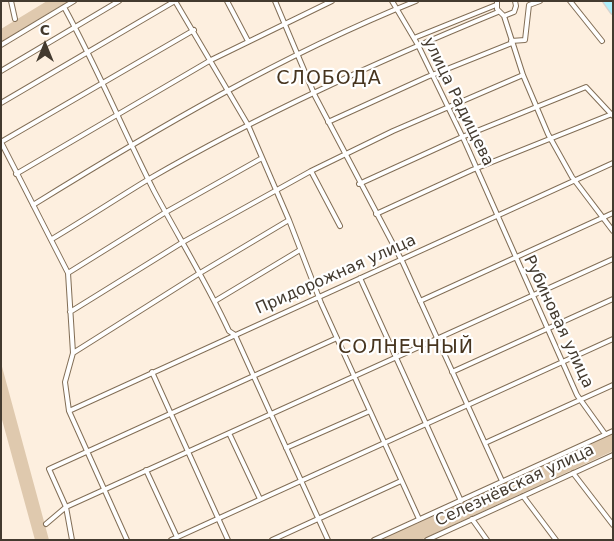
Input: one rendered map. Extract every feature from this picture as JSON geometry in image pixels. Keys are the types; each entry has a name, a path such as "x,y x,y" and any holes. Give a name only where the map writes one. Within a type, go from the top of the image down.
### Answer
{"main road":[{"path":"606,1 613,11"}],"street":[{"path":"11,1 15,19"},
{"path":"1,45 74,1"},
{"path":"1,71 119,1"},
{"path":"1,103 175,1 230,91 248,126 289,220 318,297 419,519"},
{"path":"227,1 248,41"},
{"path":"275,1 314,93 359,184 401,259 502,481"},
{"path":"16,174 211,60 332,1"},
{"name":"улица Радищева","path":"392,1 418,45 448,106 477,168 496,216"},
{"path":"33,206 132,145 298,54 416,1"},
{"path":"504,16 514,12 515,1"},
{"path":"328,122 432,75 512,42 525,40 529,5 540,1"},
{"path":"570,1 602,42"},
{"path":"414,38 496,3 498,12 504,16 522,76 550,137 574,180 613,231"},
{"path":"64,7 88,52 149,180 215,301 229,331 235,334 328,540"},
{"path":"52,240 149,180 248,126 418,45 498,12"},
{"path":"127,540 69,411 65,382 73,353 68,273 1,142 194,30"},
{"path":"70,312 183,242 310,171 448,106 522,76"},
{"path":"359,184 462,137 586,87 612,115 550,137 376,214"},
{"path":"68,273 166,212 262,158"},
{"name":"Придорожная улица","path":"69,411 613,163"},
{"path":"310,171 340,226"},
{"path":"420,301 613,213"},
{"name":"Рубиновая улица","path":"496,216 580,400 605,434"},
{"path":"73,353 200,273 289,220"},
{"path":"215,301 300,250"},
{"path":"46,524 66,507 613,259"},
{"path":"360,278 460,501"},
{"path":"452,372 613,299"},
{"path":"72,540 66,507 49,469 337,338"},
{"path":"171,540 613,339"},
{"path":"152,372 228,540"},
{"path":"485,443 613,385"},
{"path":"286,448 370,411"},
{"path":"374,540 613,431"},
{"path":"229,433 260,499"},
{"name":"Селезнёвская улица","path":"431,539 613,454"},
{"path":"146,470 177,537"},
{"path":"573,473 613,526"},
{"path":"272,540 401,481"},
{"path":"523,496 556,540"},
{"path":"472,520 487,540"}],"shaded area":[{"path":"47,1 69,1 1,42 1,29"},
{"path":"1,363 49,540 35,540 1,416"},
{"path":"613,433 613,451 421,540 377,540"}],"district":[{"name":"СЛОБОДА","path":"329,79"},
{"name":"СОЛНЕЧНЫЙ","path":"406,348"}]}
